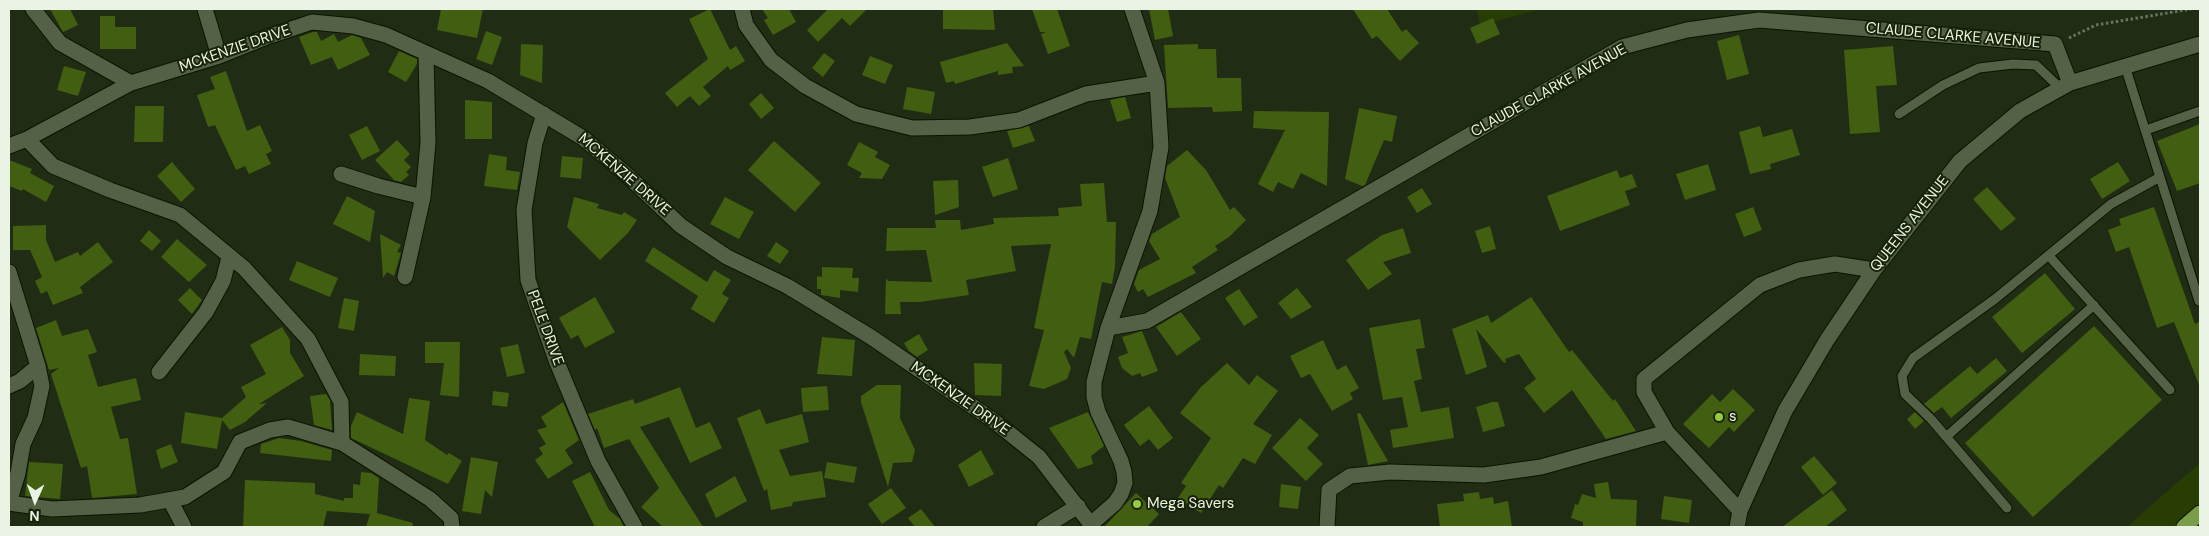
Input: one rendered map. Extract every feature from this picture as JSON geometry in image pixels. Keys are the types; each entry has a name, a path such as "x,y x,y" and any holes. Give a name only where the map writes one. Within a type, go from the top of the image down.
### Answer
{"highway":[{"path":"2184,527 2200,513"}],"street":[{"path":"33,9 60,43 131,83"},
{"path":"205,9 220,56"},
{"path":"742,9 746,25 770,60 805,86 856,114 912,128 970,127 1018,120 1091,92 1157,82"},
{"path":"1092,526 1121,494 1125,483 1122,466 1098,412 1094,397 1094,382 1108,328 1150,211 1161,147 1157,82 1132,9"},
{"name":"CLAUDE CLARKE AVENUE","path":"1108,328 1147,321 1622,47 1687,30 1759,20 2055,44 2065,85"},
{"name":"MCKENZIE DRIVE","path":"14,142 131,83 220,56 264,38 312,22 354,26 386,35 488,81 583,138 682,226 727,257 786,286 871,337 994,421 1039,457 1092,526"},
{"name":"QUEENS AVENUE","path":"1737,527 1740,511 1786,411 1827,340 1874,270 1960,161 2020,111 2065,85 2200,44"},
{"path":"405,277 423,197 428,143 426,54"},
{"name":"PELE DRIVE","path":"544,114 535,143 524,210 528,280 556,360 598,461 635,527"},
{"path":"14,142 53,166 110,190 180,215 244,268 308,339 341,402 342,443"},
{"path":"341,174 378,186 423,197"},
{"path":"159,372 206,312 223,281 229,256"},
{"path":"1740,511 1667,432 1644,392 1644,379 1760,285 1799,270 1835,264 1874,270"},
{"path":"9,272 38,366 42,386 36,418 23,444 18,473 9,503 52,509 140,505 185,497 224,472 240,442 270,430 288,427 342,443 430,499 451,518 452,527"},
{"path":"9,386 20,381 38,366"},
{"path":"1327,527 1329,490 1350,476 1390,472 1484,475 1541,467 1667,432"},
{"path":"170,500 184,527"},
{"path":"1044,527 1078,506"}],"lane":[{"path":"1899,114 1944,85 1979,68 2013,64 2036,65 2065,85"},
{"path":"2125,66 2199,301"},
{"path":"2146,130 2200,111"},
{"path":"2007,508 1946,437 1905,394 1902,376 1913,358 1994,299 2111,204 2160,177"},
{"path":"2049,256 2170,390"},
{"path":"1946,437 2094,305"}],"path":[{"path":"2055,44 2096,25 2192,9"}],"green space":[{"path":"1477,9 1542,9 1480,25"},
{"path":"2200,463 2200,527 2127,527 2157,500"}],"building":[{"path":"50,9 70,9 78,25 63,32"},
{"path":"441,9 483,9 477,38 437,30"},
{"path":"710,9 730,50 736,46 745,61 730,70 728,66 703,87 711,96 699,106 690,96 677,107 665,93 708,59 689,19"},
{"path":"762,9 789,9 796,22 773,35 764,20 768,18"},
{"path":"828,9 867,9 850,26 842,18 818,42 807,30"},
{"path":"943,9 993,9 995,30 943,29"},
{"path":"1032,9 1057,9 1070,46 1048,54 1041,34 1046,32 1040,32"},
{"path":"1149,9 1168,9 1173,36 1155,40"},
{"path":"1353,9 1387,9 1402,32 1406,29 1419,43 1400,61 1377,36 1372,39"},
{"path":"100,16 115,16 115,27 136,27 136,49 100,49"},
{"path":"1493,18 1500,34 1477,44 1470,28"},
{"path":"486,31 502,37 492,65 476,59"},
{"path":"317,32 321,41 334,34 338,42 352,35 361,38 370,55 338,70 332,57 311,65 299,37"},
{"path":"1739,35 1749,74 1727,80 1717,41"},
{"path":"1007,43 1024,66 1012,67 1013,73 998,75 998,71 955,84 954,81 946,83 940,62"},
{"path":"521,44 543,45 542,83 520,75"},
{"path":"1198,44 1198,49 1216,49 1217,78 1241,78 1242,111 1213,112 1212,107 1168,108 1164,45"},
{"path":"1893,46 1897,85 1876,86 1880,132 1850,134 1844,50"},
{"path":"399,51 417,59 417,64 406,82 388,72"},
{"path":"824,53 835,61 823,77 812,68"},
{"path":"870,56 893,65 885,84 862,75"},
{"path":"64,66 86,72 78,96 57,90"},
{"path":"226,71 247,131 260,125 272,151 266,154 271,164 249,174 245,166 236,170 215,125 208,127 197,95 215,89 210,77"},
{"path":"907,87 935,92 931,114 903,109"},
{"path":"761,93 774,108 761,119 749,104"},
{"path":"1125,97 1131,118 1117,122 1110,100"},
{"path":"465,100 492,102 492,139 465,139"},
{"path":"135,106 164,106 163,142 134,142"},
{"path":"1359,108 1397,116 1392,142 1384,140 1365,185 1362,186 1345,179"},
{"path":"1254,111 1329,112 1327,186 1301,173 1293,189 1278,182 1273,192 1258,184 1285,130 1253,128"},
{"path":"2200,124 2200,183 2177,191 2157,141"},
{"path":"367,126 380,151 362,160 349,135"},
{"path":"1029,126 1035,141 1013,148 1007,131"},
{"path":"1760,126 1763,137 1792,129 1800,155 1770,164 1771,169 1750,174 1739,132"},
{"path":"397,140 410,154 404,160 411,167 406,172 409,175 401,182 394,180 375,160"},
{"path":"774,141 821,183 795,212 748,170"},
{"path":"859,142 878,152 875,157 890,165 882,179 859,178 862,173 847,165"},
{"path":"1187,150 1206,170 1230,210 1234,207 1246,220 1229,237 1215,246 1218,250 1192,267 1196,273 1148,297 1143,289 1138,292 1134,284 1139,270 1160,259 1149,241 1152,234 1180,217 1165,178 1167,166"},
{"path":"489,154 507,157 506,170 520,172 517,190 484,186"},
{"path":"562,156 583,158 581,179 560,177"},
{"path":"1008,158 1018,189 993,197 982,167"},
{"path":"9,160 32,169 30,173 54,186 46,202 23,189 22,191 9,186"},
{"path":"172,162 195,189 181,202 157,176"},
{"path":"2118,162 2130,181 2102,199 2090,179"},
{"path":"1708,164 1716,190 1685,200 1676,174"},
{"path":"1617,170 1620,178 1632,174 1637,187 1625,191 1630,205 1560,231 1547,196"},
{"path":"958,180 959,207 935,215 933,181"},
{"path":"1104,183 1107,222 1116,222 1115,266 1112,284 1102,282 1091,339 1080,337 1074,358 1067,349 1064,352 1071,368 1067,379 1044,389 1029,386 1044,330 1034,328 1051,244 1011,246 1016,271 966,280 969,295 920,302 900,302 901,314 885,314 886,278 888,281 932,282 926,250 886,251 887,228 936,228 935,220 960,220 961,230 994,224 993,218 1059,216 1058,208 1082,206 1080,184"},
{"path":"1987,187 2016,219 2001,231 1973,199"},
{"path":"1422,188 1432,204 1417,213 1407,197"},
{"path":"347,196 375,211 370,242 333,224"},
{"path":"574,197 599,204 597,208 622,215 624,212 637,220 628,233 600,260 567,227"},
{"path":"725,197 754,212 739,239 710,224"},
{"path":"1753,207 1762,230 1744,237 1735,214"},
{"path":"2154,207 2195,324 2200,321 2200,387 2174,322 2157,328 2129,247 2116,252 2108,230 2121,225 2119,219"},
{"path":"46,225 46,240 55,262 78,252 80,256 98,242 113,262 80,287 83,293 53,305 47,291 41,294 35,281 42,277 30,250 13,250 13,226"},
{"path":"1490,226 1496,249 1482,253 1475,231"},
{"path":"1403,228 1411,253 1383,262 1392,274 1368,290 1346,260 1382,235"},
{"path":"149,230 161,241 152,251 140,241"},
{"path":"380,234 401,245 397,252 401,253 394,276 387,272 383,278"},
{"path":"177,239 207,265 189,282 161,257"},
{"path":"776,242 789,251 780,264 767,256"},
{"path":"653,247 707,282 714,270 731,280 722,294 729,298 714,323 691,309 698,296 645,261"},
{"path":"297,261 338,278 330,297 289,280"},
{"path":"822,267 853,268 852,278 859,278 858,292 840,290 840,298 821,295 821,289 817,289 817,276 822,277"},
{"path":"2045,273 2075,309 2022,353 1992,317"},
{"path":"190,288 202,300 192,314 178,300"},
{"path":"1297,288 1312,307 1291,319 1278,303"},
{"path":"1239,289 1258,317 1244,326 1225,298"},
{"path":"595,297 615,332 585,348 578,335 571,339 559,318"},
{"path":"1531,297 1569,352 1572,350 1613,401 1615,399 1636,431 1606,439 1572,390 1544,413 1524,388 1536,379 1519,354 1505,359 1506,362 1504,363 1476,329 1487,367 1466,375 1452,329 1488,315 1491,323"},
{"path":"344,298 359,301 354,331 338,328"},
{"path":"1181,312 1201,339 1177,356 1156,327"},
{"path":"1420,319 1425,348 1416,349 1422,379 1414,381 1421,412 1449,407 1454,438 1393,448 1390,430 1408,427 1402,397 1383,400 1369,328"},
{"path":"56,320 62,336 88,329 97,352 88,355 98,387 136,378 141,400 111,407 120,439 128,438 137,494 92,498 87,466 81,468 51,374 59,368 49,370 36,328"},
{"path":"2094,326 2162,400 2033,517 1965,443"},
{"path":"282,327 290,340 290,353 304,376 259,404 267,403 245,422 230,430 222,420 217,449 181,443 185,412 222,418 246,397 241,387 266,374 250,345"},
{"path":"1142,331 1158,371 1142,377 1140,373 1132,376 1122,368 1118,357 1128,353 1122,337"},
{"path":"919,334 928,350 917,357 909,351 904,343"},
{"path":"822,337 855,340 852,376 817,374"},
{"path":"1323,340 1337,370 1346,365 1359,388 1350,393 1353,399 1332,411 1310,374 1301,378 1290,356"},
{"path":"425,342 460,342 459,397 440,395 444,363 425,363"},
{"path":"518,344 525,373 507,377 500,348"},
{"path":"360,354 396,356 395,376 359,375"},
{"path":"1996,358 2007,371 1951,418 1942,407 1934,413 1924,404 1970,366 1977,374"},
{"path":"974,363 1002,364 1001,396 975,395"},
{"path":"1227,363 1249,385 1257,375 1278,391 1253,424 1272,435 1255,464 1243,458 1223,488 1219,485 1201,513 1178,498 1186,486 1181,483 1211,438 1180,413 1200,388"},
{"path":"877,385 901,385 900,418 915,450 912,462 893,463 888,487 861,402 861,396"},
{"path":"827,386 829,410 803,412 801,388"},
{"path":"680,387 696,428 710,422 722,448 690,463 669,417 640,427 703,527 663,527 641,507 659,488 629,439 604,448 597,428 595,430 588,414 633,399 635,404"},
{"name":"s","path":"1733,389 1755,410 1734,432 1729,427 1709,448 1683,424 1712,394 1720,402"},
{"path":"493,391 509,393 507,407 492,405"},
{"path":"326,394 330,400 332,430 314,425 310,396"},
{"path":"409,398 430,401 425,440 447,455 449,453 462,461 448,484 351,438 351,426 357,412 403,434"},
{"path":"563,402 579,440 565,450 573,463 548,479 535,460 543,454 539,448 546,444 537,430 547,427 541,417"},
{"path":"1498,402 1505,426 1483,432 1476,407"},
{"path":"1149,406 1173,438 1158,450 1149,439 1140,446 1124,425"},
{"path":"760,409 766,424 802,414 809,442 779,450 790,476 822,471 826,497 793,502 792,506 771,510 767,489 764,491 737,418"},
{"path":"1088,412 1104,446 1091,456 1093,464 1078,469 1049,428"},
{"path":"1915,412 1924,421 1915,429 1907,419"},
{"path":"1360,413 1388,461 1368,465 1357,414"},
{"path":"1300,418 1319,435 1307,448 1323,464 1306,481 1272,448"},
{"path":"279,438 301,441 332,450 331,461 260,453 261,444"},
{"path":"171,444 178,462 161,469 156,450"},
{"path":"981,450 994,474 969,487 958,465"},
{"path":"1814,456 1837,483 1823,495 1801,467"},
{"path":"471,457 498,462 492,497 485,490 481,514 462,511"},
{"path":"29,462 63,464 60,499 25,496"},
{"path":"827,462 857,467 854,483 824,478"},
{"path":"361,472 371,473 379,478 377,513 413,523 412,527 366,527 370,514 327,511 323,527 243,527 245,480 315,483 315,494 344,501 344,498 353,498 353,484 360,485"},
{"path":"590,472 609,510 620,519 624,527 595,527 572,481"},
{"path":"735,476 747,501 716,518 705,494"},
{"path":"1608,482 1611,499 1637,500 1636,527 1583,527 1583,522 1571,518 1575,504 1578,505 1582,494 1596,498 1594,484"},
{"path":"1281,484 1301,487 1298,509 1279,507"},
{"path":"891,488 906,508 882,524 868,504"},
{"path":"1832,490 1847,510 1825,527 1782,527"},
{"path":"1479,492 1480,499 1493,497 1494,504 1508,501 1512,527 1440,527 1437,504 1464,501 1463,494"},
{"name":"Mega Savers","path":"1136,493 1159,514 1147,527 1104,527"},
{"path":"1664,496 1692,500 1689,523 1661,519"},
{"path":"921,509 935,527 915,527 908,518"}],"place":[{"name":"s","path":"1719,417"},
{"name":"Mega Savers","path":"1137,504"}]}
